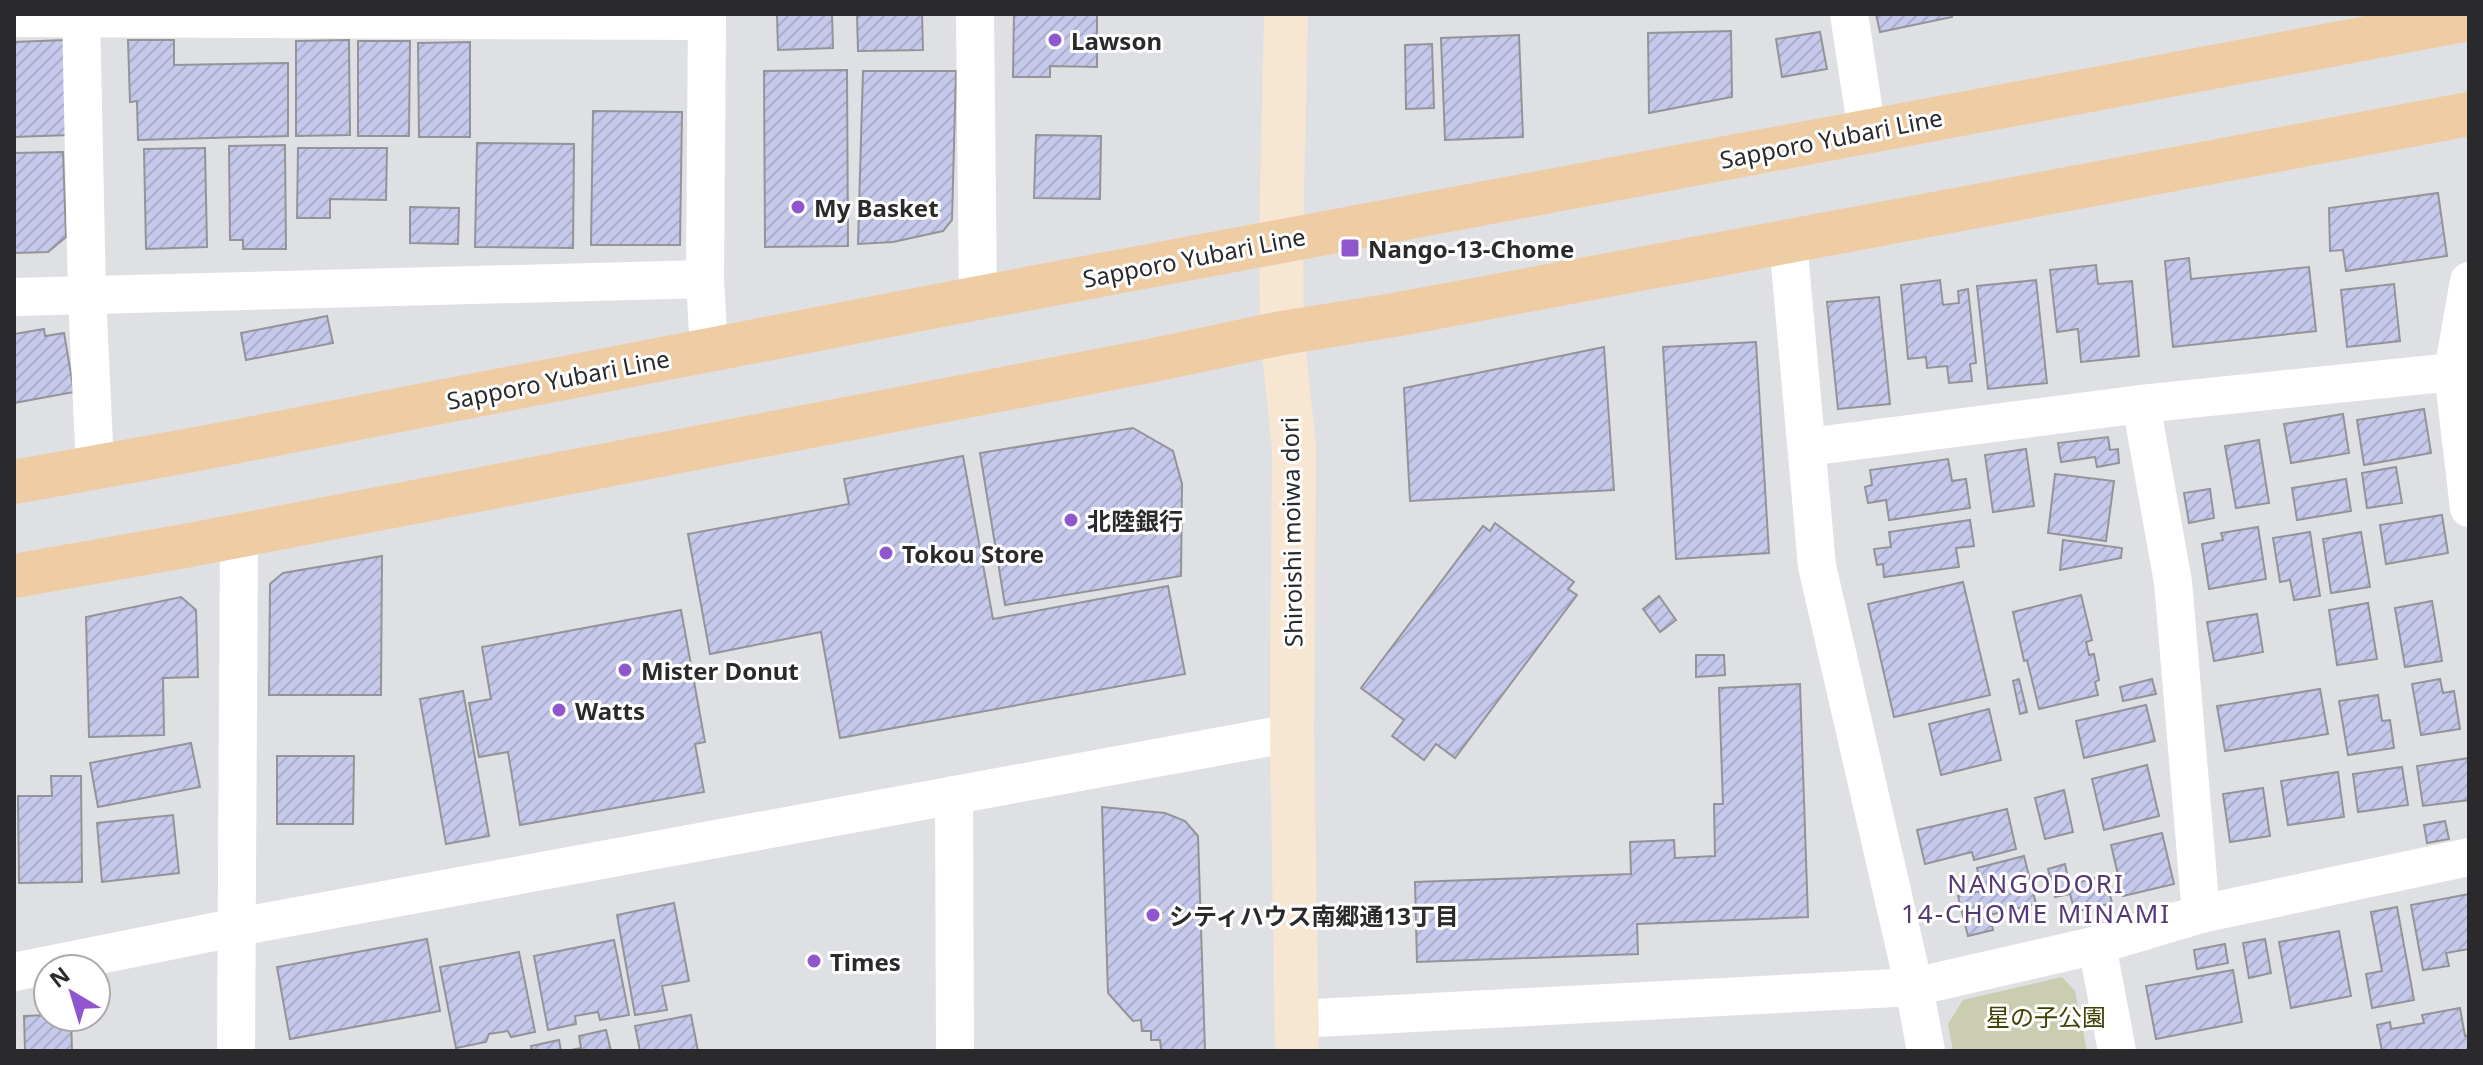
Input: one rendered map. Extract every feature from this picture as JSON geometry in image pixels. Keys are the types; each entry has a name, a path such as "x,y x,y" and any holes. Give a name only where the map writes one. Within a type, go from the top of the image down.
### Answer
{"main road":[{"name":"Shiroishi moiwa dori","path":"1286,14 1281,241 1282,333 1294,447 1292,733 1297,1035"},
{"name":"Sapporo Yubari Line","path":"14,482 2452,22"},
{"path":"14,576 1149,361 1282,333 1394,315 2458,116"}],"street":[{"path":"975,14 978,298"},
{"path":"1849,14 1867,132"},
{"path":"81,15 87,295 95,467"},
{"path":"14,18 81,15 707,17 705,279 709,350"},
{"path":"1788,241 1817,566 1926,1051"},
{"path":"14,297 705,279"},
{"path":"2469,281 2453,372 2469,508"},
{"path":"1808,447 2141,404 2453,372"},
{"path":"2141,404 2173,582 2201,914"},
{"path":"236,1051 239,535"},
{"path":"14,972 238,927 1292,733"},
{"path":"954,795 955,1051"},
{"path":"1297,1035 1914,987 2097,945 2201,914 2469,857"},
{"path":"2097,945 2117,1051"}],"green space":[{"name":"星の子公園","path":"2062,977 2075,991 2087,1051 1953,1051 1948,1024 1963,1000"}],"building":[{"path":"777,14 832,14 833,48 778,50"},
{"path":"857,14 922,14 923,50 858,51"},
{"name":"Lawson","path":"1014,14 1097,14 1097,67 1050,66 1050,77 1013,77"},
{"path":"1876,14 1952,14 1952,17 1880,32"},
{"path":"1731,31 1732,97 1649,113 1648,33"},
{"path":"1820,32 1827,69 1782,77 1776,39"},
{"path":"1519,35 1523,137 1445,140 1441,38"},
{"path":"65,40 69,135 14,137 14,42"},
{"path":"128,40 174,40 174,65 288,63 288,136 138,140 137,101 130,102"},
{"path":"349,40 350,135 296,136 296,41"},
{"path":"358,41 410,41 409,136 358,136"},
{"path":"470,42 470,137 419,137 418,43"},
{"path":"1432,44 1434,108 1406,109 1405,45"},
{"path":"847,70 848,246 765,247 764,71"},
{"path":"863,71 956,71 952,220 943,231 893,242 858,244"},
{"path":"593,111 682,112 680,245 591,245"},
{"path":"1036,135 1101,136 1100,199 1034,198"},
{"path":"477,143 574,144 573,248 475,247"},
{"path":"285,145 286,249 243,249 243,240 230,240 229,146"},
{"path":"205,148 207,247 146,249 144,149"},
{"path":"298,148 387,148 386,200 330,199 330,218 297,218"},
{"path":"63,152 66,237 48,252 14,253 14,153"},
{"path":"2438,193 2447,256 2346,271 2343,250 2330,251 2329,208"},
{"path":"410,207 459,208 458,244 410,243"},
{"path":"2189,258 2191,279 2309,267 2316,331 2173,347 2165,261"},
{"path":"2096,265 2098,284 2132,281 2139,356 2081,362 2078,329 2057,332 2050,270"},
{"path":"1940,280 1943,305 1959,303 1958,291 1968,289 1976,363 1970,364 1972,381 1949,383 1947,366 1927,368 1926,357 1908,359 1901,285"},
{"path":"2036,280 2047,383 1988,389 1977,286"},
{"path":"2394,284 2400,341 2347,347 2341,290"},
{"path":"1879,297 1890,404 1838,409 1827,302"},
{"path":"327,316 333,343 246,360 241,333"},
{"path":"44,329 45,336 64,333 74,392 14,403 14,334"},
{"path":"1756,342 1769,553 1676,559 1663,347"},
{"path":"1604,347 1614,490 1410,501 1404,388"},
{"path":"2424,409 2431,453 2364,465 2357,420"},
{"path":"2343,414 2349,453 2291,463 2284,424"},
{"path":"1133,428 1173,451 1182,484 1181,576 1005,605 980,453"},
{"path":"2108,437 2110,450 2118,449 2119,463 2097,467 2095,457 2061,462 2058,443"},
{"path":"2259,440 2269,503 2236,508 2225,446"},
{"path":"2026,449 2034,506 1993,512 1985,455"},
{"path":"963,456 993,619 1168,586 1185,674 840,738 821,632 710,654 688,534 849,504 844,479"},
{"path":"1948,459 1952,481 1966,479 1970,508 1889,520 1886,500 1868,503 1865,487 1872,485 1870,470"},
{"path":"2396,467 2402,503 2367,508 2362,473"},
{"path":"2055,474 2114,481 2106,541 2048,533"},
{"path":"2346,479 2351,511 2297,520 2292,488"},
{"path":"2210,489 2214,518 2189,523 2184,493"},
{"path":"2442,515 2448,553 2386,564 2380,525"},
{"path":"1970,520 1974,546 1956,548 1959,567 1884,577 1883,564 1877,565 1874,549 1891,547 1889,532"},
{"path":"1495,523 1574,582 1568,589 1577,595 1455,758 1436,744 1424,760 1392,736 1404,720 1361,688 1483,526 1490,531"},
{"path":"2258,527 2266,579 2209,589 2202,544 2223,540 2221,533"},
{"path":"2310,532 2320,596 2294,600 2290,580 2280,582 2273,538"},
{"path":"2361,532 2370,587 2331,593 2323,539"},
{"path":"2063,540 2122,548 2121,558 2060,570"},
{"path":"382,556 381,695 269,695 270,584 283,573"},
{"path":"1963,582 1990,695 1894,717 1868,604"},
{"path":"2081,595 2092,640 2086,642 2089,655 2094,654 2099,680 2095,682 2098,695 2039,709 2013,612"},
{"path":"1659,596 1676,620 1660,632 1643,609"},
{"path":"181,597 196,610 198,677 163,678 164,735 89,737 86,617"},
{"path":"2432,601 2442,661 2405,667 2395,608"},
{"path":"2368,603 2377,659 2337,665 2329,610"},
{"path":"681,610 705,742 695,744 704,792 520,825 508,752 479,757 469,703 491,699 482,647"},
{"path":"2257,614 2263,652 2214,661 2207,622"},
{"path":"1696,655 1724,655 1725,675 1696,677"},
{"path":"2019,679 2027,712 2020,714 2013,681"},
{"path":"2152,679 2156,694 2123,701 2120,687"},
{"path":"2440,679 2443,693 2454,691 2460,729 2421,735 2412,684"},
{"path":"1800,684 1808,917 1637,924 1638,954 1417,962 1415,882 1631,874 1630,842 1674,840 1675,858 1715,856 1714,804 1723,804 1719,688"},
{"path":"2320,689 2328,734 2225,751 2217,706"},
{"path":"463,691 489,836 446,844 420,699"},
{"path":"2378,695 2382,721 2390,720 2394,748 2348,755 2339,701"},
{"path":"2146,705 2155,741 2084,758 2076,721"},
{"path":"1989,709 2001,760 1941,775 1929,724"},
{"path":"191,743 200,787 98,807 90,763"},
{"path":"277,756 354,756 353,824 277,824"},
{"path":"2469,758 2469,800 2423,806 2417,766"},
{"path":"2147,765 2159,816 2104,830 2092,779"},
{"path":"2402,767 2408,805 2358,812 2353,774"},
{"path":"2338,772 2344,817 2288,825 2281,781"},
{"path":"51,776 81,776 82,882 19,883 18,796 52,796"},
{"path":"2263,788 2270,836 2230,842 2223,794"},
{"path":"2064,790 2073,832 2045,839 2035,798"},
{"name":"シティハウス南郷通13丁目","path":"1102,807 1165,813 1185,821 1198,836 1205,1051 1164,1051 1160,1040 1151,1040 1151,1031 1142,1031 1141,1020 1133,1021 1108,993"},
{"path":"2007,809 2016,849 1974,860 1972,852 1925,864 1917,830"},
{"path":"173,815 179,873 102,882 97,823"},
{"path":"2445,821 2449,839 2427,843 2424,825"},
{"path":"2162,833 2174,884 2123,896 2111,845"},
{"path":"2024,856 2036,904 1989,915 1993,930 1968,936 1958,896 1982,891 1977,868"},
{"path":"2065,864 2069,884 2105,876 2112,903 2075,912 2070,894 2055,897 2048,869"},
{"path":"2469,894 2469,949 2446,953 2449,966 2423,970 2411,905"},
{"path":"674,903 689,981 662,986 667,1010 635,1015 617,915"},
{"path":"2397,907 2414,1000 2372,1008 2366,974 2382,971 2371,912"},
{"path":"2339,931 2351,996 2291,1008 2279,942"},
{"path":"427,939 440,1011 290,1039 277,967"},
{"path":"2265,939 2271,973 2249,978 2243,943"},
{"path":"614,940 629,1015 600,1020 598,1012 575,1016 576,1024 548,1030 534,956"},
{"path":"2225,944 2228,963 2197,969 2194,950"},
{"path":"519,952 535,1032 511,1037 508,1031 489,1034 486,1042 456,1048 440,967"},
{"path":"2233,970 2242,1022 2156,1039 2146,986"},
{"path":"2460,1008 2465,1036 2469,1035 2469,1051 2382,1051 2377,1025 2390,1022 2391,1029 2424,1023 2422,1015"},
{"path":"691,1015 698,1051 640,1051 635,1026"},
{"path":"24,1016 32,1016 32,1033 71,1033 72,1051 25,1051"},
{"path":"606,1030 611,1051 566,1051 581,1048 579,1036"},
{"path":"559,1040 561,1051 532,1051 531,1046"}],"place":[{"name":"Lawson","path":"1055,40"},
{"name":"My Basket","path":"798,207"},
{"name":"Nango-13-Chome","path":"1350,248"},
{"name":"北陸銀行","path":"1071,520"},
{"name":"Tokou Store","path":"886,553"},
{"name":"Mister Donut","path":"625,670"},
{"name":"Watts","path":"559,710"},
{"name":"シティハウス南郷通13丁目","path":"1153,915"},
{"name":"Times","path":"814,961"}],"district":[{"name":"NANGODORI 14-CHOME MINAMI","path":"2036,898"}]}
